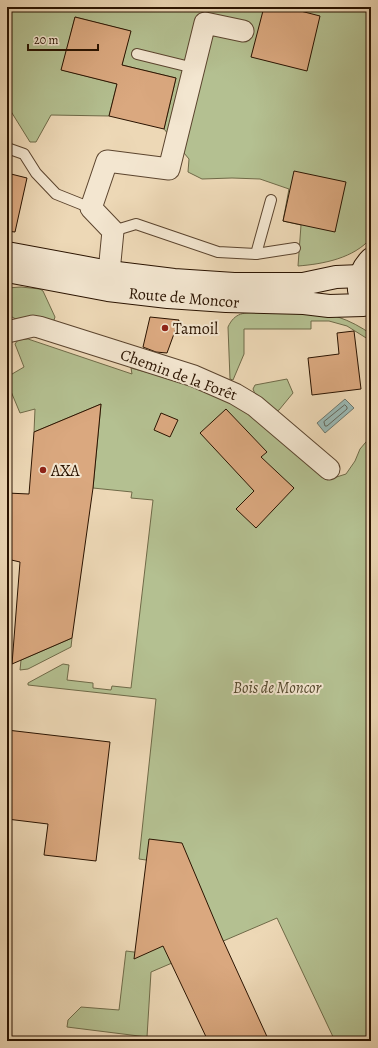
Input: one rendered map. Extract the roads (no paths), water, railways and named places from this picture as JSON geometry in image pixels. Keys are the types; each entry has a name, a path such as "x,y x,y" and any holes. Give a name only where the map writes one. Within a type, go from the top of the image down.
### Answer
{"main road":[{"name":"Route de Moncor","path":"7,253 109,272 174,280 234,284 303,284 336,277 366,267"},
{"path":"366,267 359,284 360,297 367,310"},
{"name":"Route de Moncor","path":"10,274 168,298 304,303 367,310"}],"street":[{"path":"112,231 91,208 107,161 169,169 205,23 244,31"},
{"name":"Route de Moncor","path":"109,272 112,231"},
{"name":"Chemin de la Forêt","path":"7,332 33,326 39,327 194,376 219,386 242,397 255,406 329,469"}],"lane":[{"path":"137,54 194,68"},
{"path":"7,148 24,154 36,172 56,194 91,208"},
{"path":"256,254 271,200"},
{"path":"112,231 136,224 218,252 256,254 295,248"}],"water":[{"path":"345,399 354,408 325,433 317,423"}],"place":[{"name":"Tamoil","path":"165,328"},
{"name":"AXA","path":"43,470"}],"park label":[{"name":"Bois de Moncor","path":"277,687"}]}
